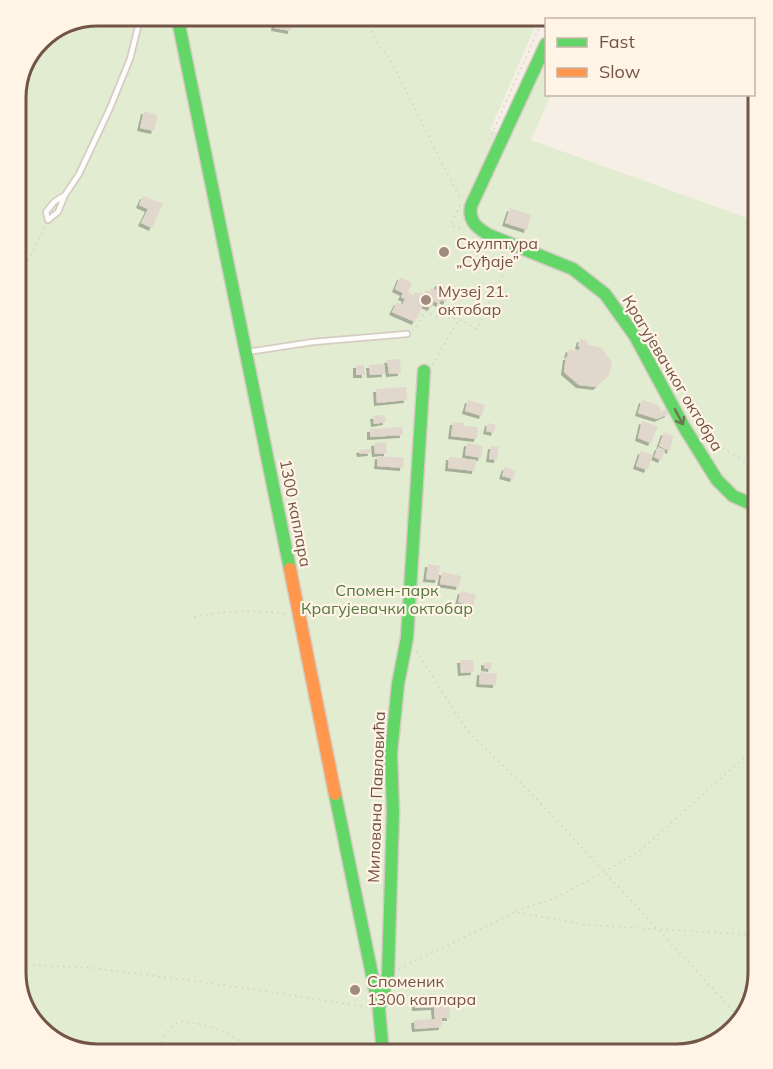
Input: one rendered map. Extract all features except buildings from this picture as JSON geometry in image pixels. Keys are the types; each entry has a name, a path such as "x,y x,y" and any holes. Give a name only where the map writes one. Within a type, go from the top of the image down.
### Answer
{"street":[{"name":"1300 каплара","path":"179,26 379,1009 382,1043"},
{"name":"Крагујевачког октобра","path":"545,46 471,206 469,216 477,227 489,235 573,269 600,289 614,303 635,336 684,427 717,480 733,496 748,503"},
{"name":"Милована Павловића","path":"379,1009 388,975 393,812 391,753 398,684 407,638 423,375"}],"lane":[{"path":"65,195 54,202 46,212 48,220 58,212 110,108 130,59 138,26"},
{"path":"247,352 313,342 407,334"}],"path":[{"path":"369,26 390,60 462,201 451,225"},
{"path":"486,146 540,26"},
{"path":"26,265 48,220"},
{"path":"432,305 477,328 505,269 506,262 500,249"},
{"path":"437,317 441,310"},
{"path":"407,334 416,328 424,311 437,317 459,319"},
{"path":"423,375 459,319"},
{"path":"194,617 234,610 300,616"},
{"path":"407,638 466,729 532,794 735,1012"},
{"path":"388,975 515,912 553,899 604,872 641,849 748,755"},
{"path":"515,912 588,925 748,934"},
{"path":"26,965 94,968 379,1009"},
{"path":"161,1043 171,1027 179,1020 222,1031 243,1043"}],"green space":[{"name":"Спомен-парк Крагујевачки октобар","path":"535,26 490,130 504,135 545,39 545,96 551,96 531,140 748,218 748,971 745,990 738,1007 719,1029 711,1034 694,1041 675,1044 93,1043 79,1041 62,1034 40,1015 31,999 26,981 26,93 31,70 47,47 58,38 84,27"}],"traffic: fast":[{"path":"179,26 290,569"},
{"path":"545,46 471,206 472,220 477,227 489,235 573,269 605,294 635,336 684,427 717,480 733,496 748,503"},
{"path":"381,1003 388,975 393,812 391,753 398,684 407,638 424,371"},
{"path":"335,794 379,1009 382,1043"}],"traffic: slow":[{"path":"290,569 335,794"}],"place":[{"name":"Скулптура „Суђаје”","path":"444,252"},
{"name":"Музеј 21. октобар","path":"426,300"},
{"name":"Споменик 1300 каплара","path":"355,990"}]}
